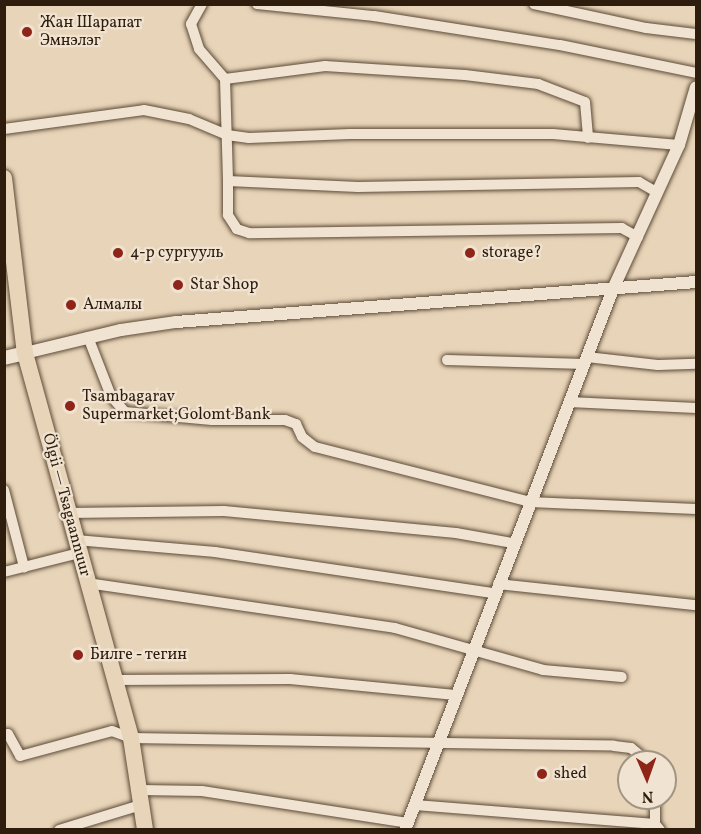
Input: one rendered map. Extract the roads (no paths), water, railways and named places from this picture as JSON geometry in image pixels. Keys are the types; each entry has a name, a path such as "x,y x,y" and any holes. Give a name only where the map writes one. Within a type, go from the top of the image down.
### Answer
{"highway":[{"name":"Ölgii — Tsagaannuur","path":"4,178 25,353 130,738 145,830"}],"main road":[{"path":"4,358 25,353"}],"street":[{"path":"202,4 191,24 199,49 225,79 228,215 237,229 249,233 622,228 638,237"},
{"path":"257,4 375,16 560,45 696,73"},
{"path":"534,4 646,28 696,34"},
{"path":"225,79 325,66 465,75 538,84 585,102 588,138"},
{"path":"59,830 141,797 202,791 407,826 513,543 613,289 679,145 696,91"},
{"path":"4,129 144,110 189,119 227,135 249,138 350,134 553,134 588,138 659,140 679,145"},
{"path":"228,181 358,188 639,182 656,192"},
{"path":"25,353 88,337 176,322 696,282"},
{"path":"88,337 111,396 125,412 213,420 285,420 296,424 302,437 315,447 530,502 696,509"},
{"path":"447,360 696,364"},
{"path":"569,402 696,408"},
{"path":"4,490 24,567"},
{"path":"69,513 224,511 456,532 513,543"},
{"path":"4,572 24,567 78,546 215,552 496,589 696,605"},
{"path":"87,583 395,628 543,670 622,677"},
{"path":"115,680 290,679 455,695"},
{"path":"4,735 8,734 20,756 112,731 130,738 614,746 633,750"},
{"path":"415,805 658,826 656,810"}],"place":[{"name":"Жан Шарапат Эмнэлэг","path":"27,32"},
{"name":"4-р сургууль","path":"118,253"},
{"name":"storage?","path":"470,253"},
{"name":"Star Shop","path":"178,285"},
{"name":"Алмалы","path":"71,305"},
{"name":"Tsambagarav Supermarket;Golomt Bank","path":"70,406"},
{"name":"Билге - тегин","path":"78,655"},
{"name":"shed","path":"542,774"}]}
